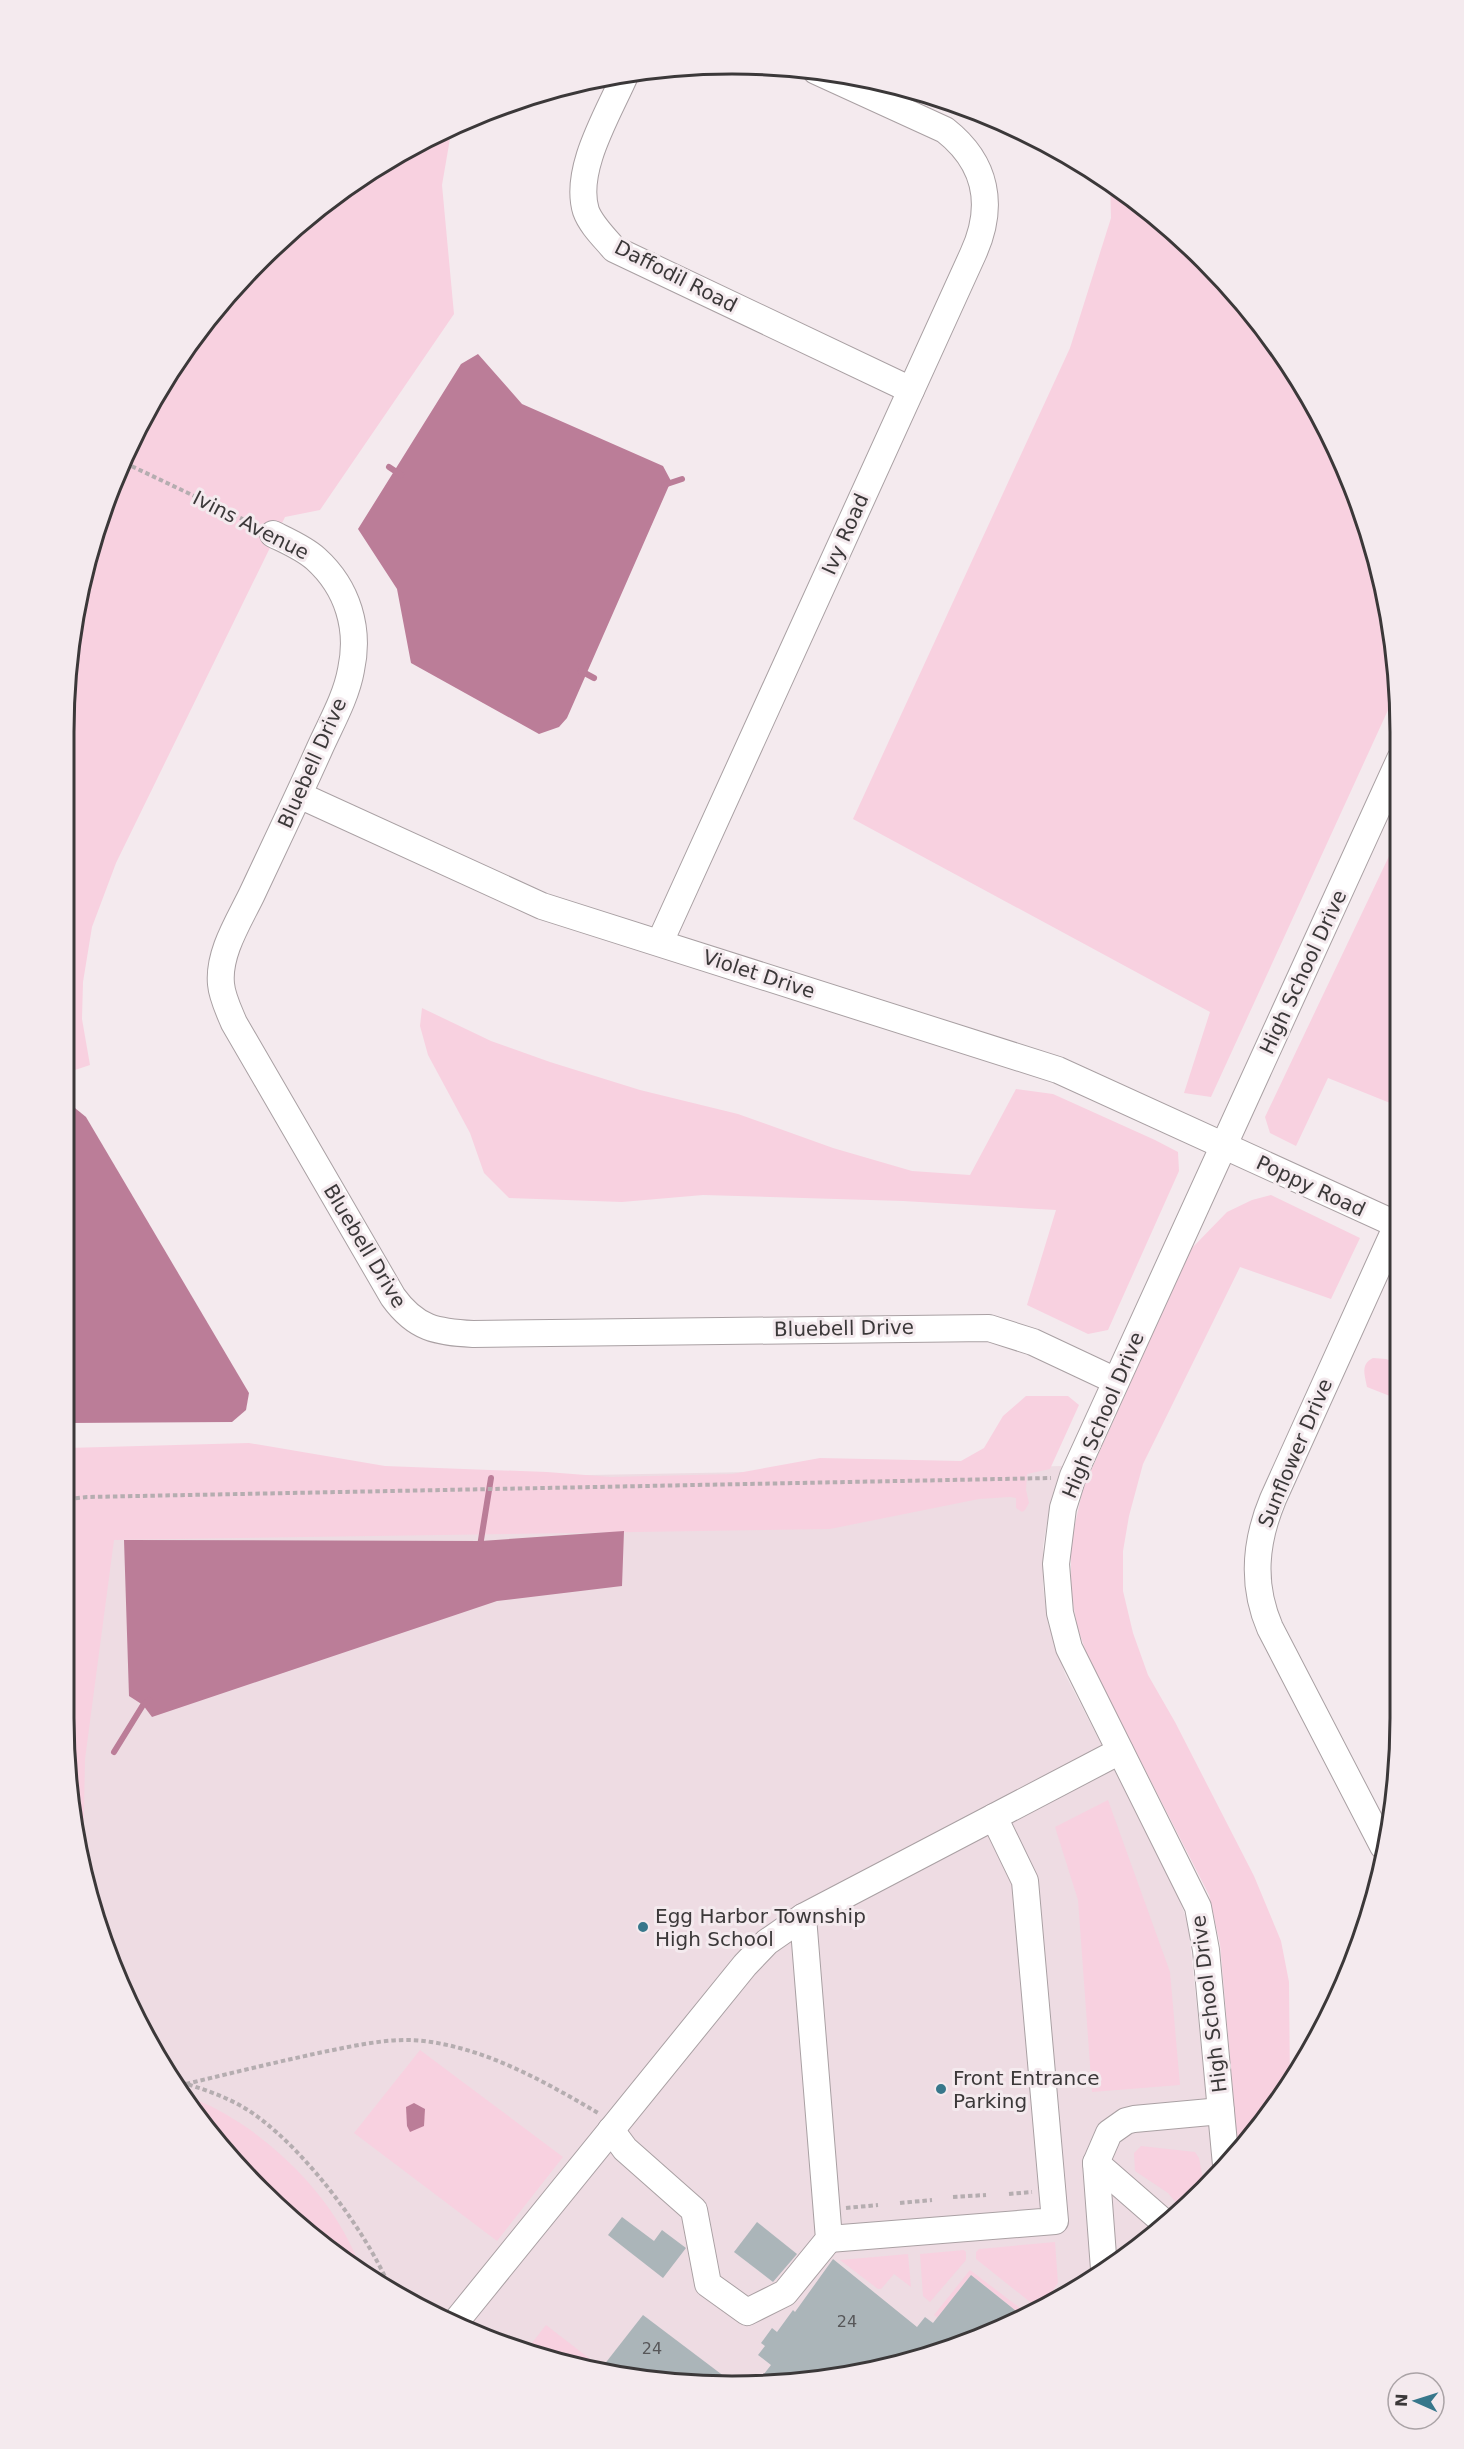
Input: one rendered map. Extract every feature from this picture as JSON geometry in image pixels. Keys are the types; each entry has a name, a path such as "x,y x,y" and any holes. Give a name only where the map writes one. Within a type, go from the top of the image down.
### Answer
{"street":[{"name":"Daffodil Road","path":"622,83 590,154 584,182 586,211 614,249 911,390"},
{"name":"Ivy Road","path":"660,942 981,237 984,222 984,188 979,170 969,153 945,130 842,83"},
{"name":"Ivins Avenue","path":"273,534 315,558 330,573 351,615"},
{"name":"Bluebell Drive","path":"351,615 354,647 351,672 299,795 231,938 223,964 221,985 234,1023 393,1297 408,1315 440,1332 473,1334 989,1328 1033,1342 1116,1382"},
{"name":"High School Drive","path":"1225,2153 1206,1950 1198,1907 1069,1648 1060,1612 1056,1564 1059,1528 1068,1491 1116,1382 1390,781"},
{"name":"Violet Drive","path":"299,795 542,906 1058,1070 1223,1146"},
{"name":"Poppy Road","path":"1223,1146 1390,1222"},
{"name":"Sunflower Drive","path":"1379,1838 1270,1628 1259,1594 1257,1554 1264,1522 1276,1490 1390,1243"},
{"path":"460,2316 745,1965 767,1942 803,1917 1120,1751"},
{"path":"830,2239 1055,2221 1025,1881 994,1817"},
{"path":"611,2130 625,2148 694,2210 708,2284 747,2312 785,2293 830,2239 803,1917"},
{"path":"1103,2261 1096,2163 1109,2133 1126,2121 1221,2111"},
{"path":"1096,2163 1159,2218"}],"path":[{"name":"Ivins Avenue","path":"130,466 273,534"},
{"path":"74,1498 98,1496 1051,1478"},
{"path":"186,2084 380,2041 431,2042 460,2048 502,2063 561,2091 599,2114 611,2130"},
{"path":"186,2084 216,2093 258,2116 303,2157 355,2225 385,2276"},
{"path":"1009,2194 1041,2191"},
{"path":"953,2197 986,2195"},
{"path":"900,2203 932,2200"},
{"path":"845,2208 878,2205"}],"shaded area":[{"path":"450,137 442,185 454,314 320,510 285,517 116,863 92,927 83,982 82,1019 90,1065 74,1070 75,689 86,604 108,520 141,441 162,403 184,366 237,298 266,266 331,210 366,184"},
{"path":"1110,193 1166,237 1198,266 1227,298 1280,366 1323,441 1356,520 1378,604 1385,646 1389,707 1211,1097 1184,1093 1210,1012 853,819 1070,348 1111,218"},
{"path":"478,354 522,404 663,466 671,481 567,718 559,727 539,734 411,663 397,589 358,529 461,364"},
{"path":"1390,854 1390,1103 1328,1078 1296,1146 1270,1133 1265,1117"},
{"path":"422,1008 491,1041 550,1062 640,1090 738,1114 833,1148 912,1171 970,1175 1016,1089 1053,1094 1155,1140 1178,1152 1179,1171 1108,1330 1088,1334 1027,1305 1056,1210 903,1201 703,1195 622,1202 509,1198 484,1173 470,1133 428,1055 420,1026"},
{"path":"74,1107 86,1117 249,1393 246,1410 232,1422 74,1423"},
{"path":"1271,1195 1360,1238 1331,1299 1240,1267 1143,1464 1129,1516 1123,1551 1123,1591 1133,1633 1148,1675 1175,1722 1254,1876 1281,1941 1289,1982 1290,2066 1280,2083 1237,2139 1220,1944 1209,1895 1088,1658 1077,1626 1071,1592 1071,1542 1083,1488 1191,1249 1227,1212 1252,1200"},
{"path":"1373,1358 1390,1360 1390,1396 1367,1387 1365,1367"},
{"path":"1026,1396 1068,1396 1079,1405 1050,1469 1027,1474 1026,1490 1029,1503 1022,1512 1016,1508 1016,1498 1010,1497 979,1499 830,1529 114,1540 85,1759 84,1831 75,1760 74,1448 249,1443 385,1466 547,1472 611,1477 732,1474 820,1458 961,1461 984,1448 1003,1416"},
{"name":"Egg Harbor Township High School","path":"1063,1466 1050,1505 1043,1546 1043,1587 1048,1623 1065,1674 1173,1883 1188,1923 1214,2166 1198,2183 1133,2239 1098,2265 1023,2308 944,2341 860,2363 818,2370 732,2376 646,2370 604,2363 520,2341 480,2325 441,2308 366,2265 298,2212 266,2183 210,2118 184,2083 141,2008 108,1929 86,1845 75,1760 74,1485"},
{"path":"624,1531 622,1586 497,1601 152,1717 143,1705 129,1696 124,1540 481,1541"},
{"path":"1108,1800 1170,1972 1180,2085 1092,2092 1078,1900 1055,1827"},
{"path":"420,2050 563,2157 497,2241 354,2133"},
{"path":"197,2101 234,2119 285,2158 330,2210 357,2258 298,2212 266,2183"},
{"path":"414,2103 425,2109 424,2126 410,2132 407,2126 406,2107"},
{"path":"1141,2146 1195,2152 1199,2158 1203,2178 1176,2203 1168,2193 1135,2171 1134,2153"},
{"path":"1055,2242 1058,2283 1051,2292 1032,2303 976,2259 976,2252 979,2249"},
{"path":"964,2250 966,2260 930,2302 923,2296 920,2254"},
{"path":"908,2254 911,2287 894,2274 881,2289 878,2289 840,2260"},
{"path":"970,2270 1021,2309 1016,2311 971,2275 938,2318 934,2315"},
{"path":"546,2325 590,2359 562,2353 531,2344"}],"building":[{"path":"622,2217 654,2241 662,2230 686,2248 663,2278 608,2235"},
{"path":"757,2222 797,2254 773,2282 734,2252"},
{"path":"833,2259 917,2327 925,2317 933,2323 971,2275 1016,2311 944,2341 902,2353 818,2370 763,2375 771,2365 758,2355 765,2346 761,2343 772,2328 777,2332 793,2310 795,2312"},
{"path":"643,2315 723,2376 646,2370 605,2363"}],"waterway":[{"path":"389,467 401,475"},
{"path":"664,485 682,479"},
{"path":"581,671 594,678"},
{"path":"480,1546 491,1478"},
{"path":"114,1752 143,1705 149,1700"}],"place":[{"name":"Egg Harbor Township High School","path":"643,1927"},
{"name":"Front Entrance Parking","path":"941,2089"}]}
